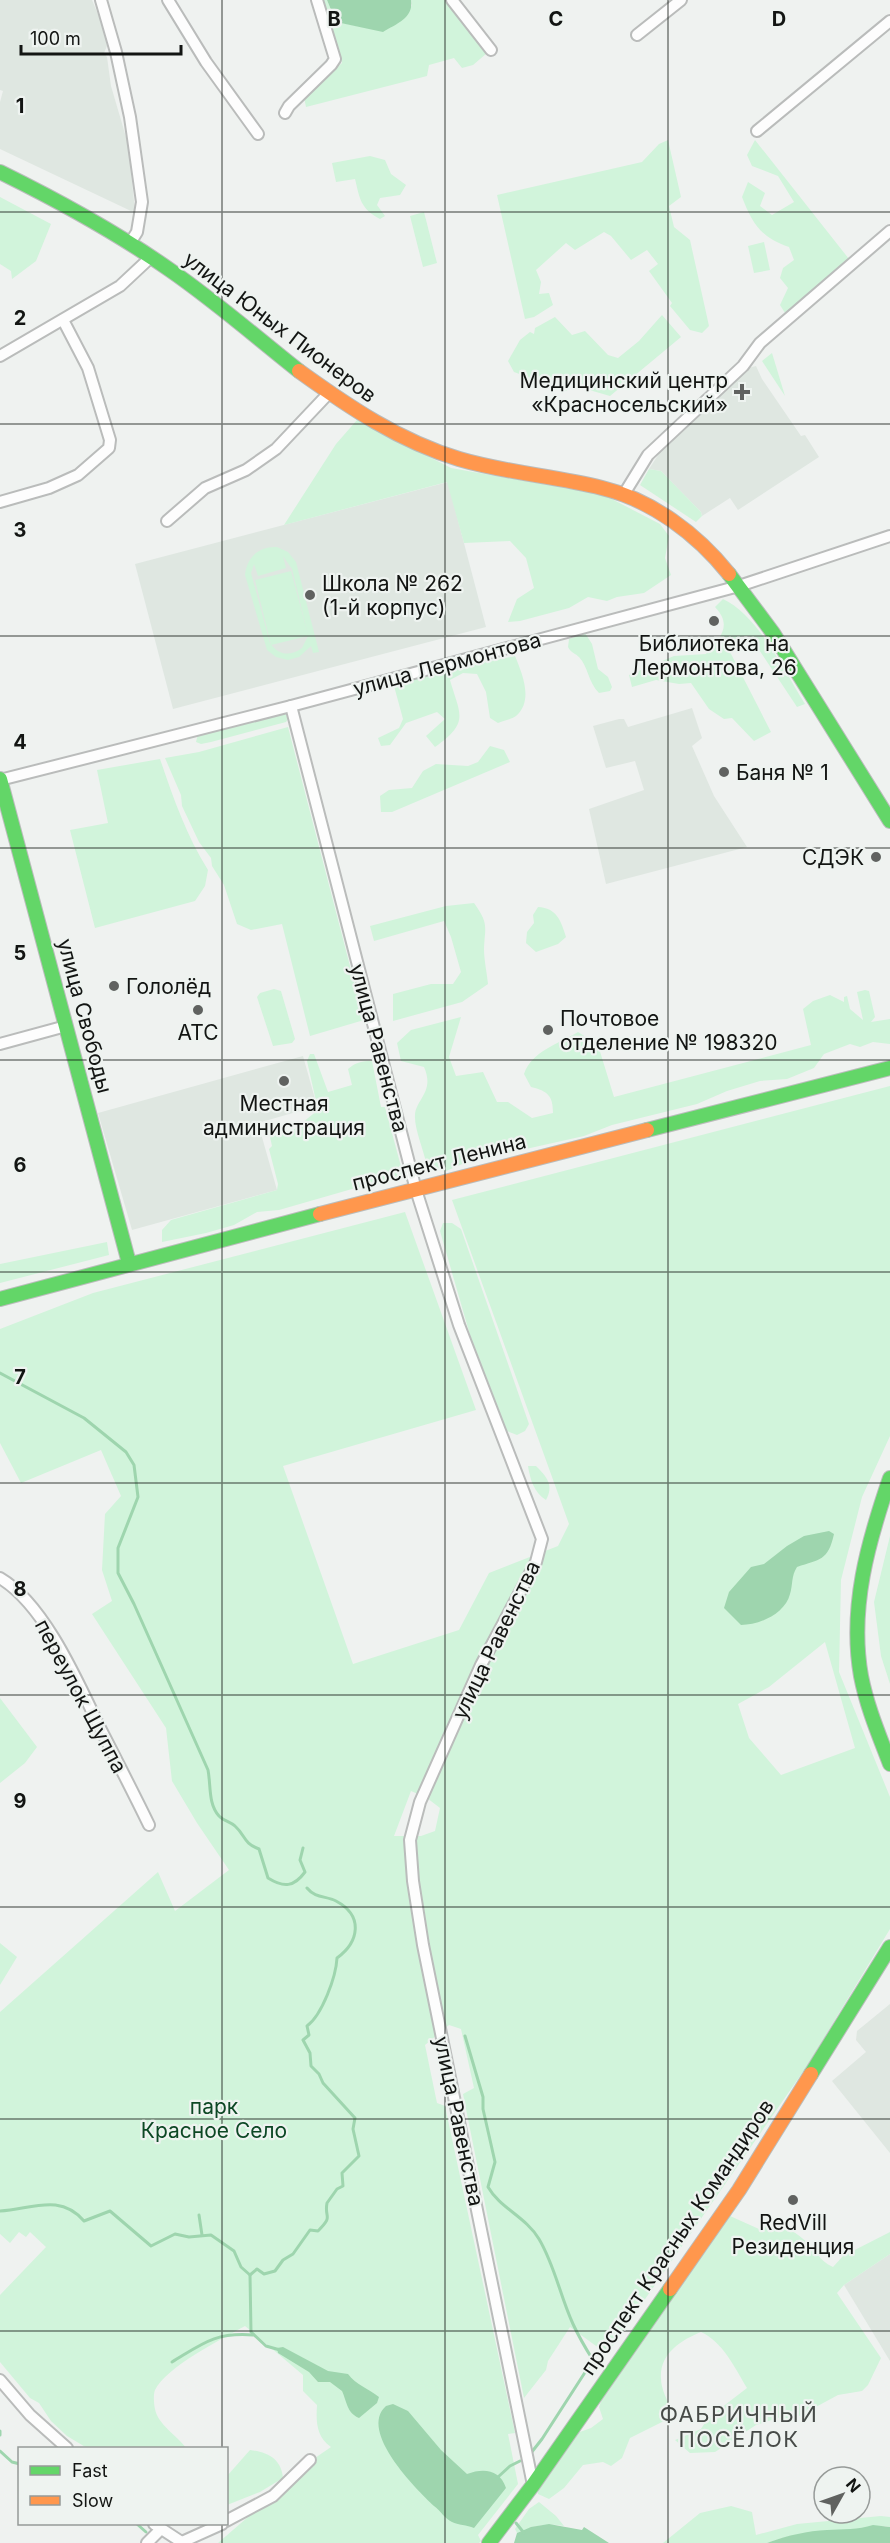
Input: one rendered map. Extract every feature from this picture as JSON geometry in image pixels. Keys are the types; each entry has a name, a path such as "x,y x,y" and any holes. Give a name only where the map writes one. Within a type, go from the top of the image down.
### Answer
{"main road":[{"name":"улица Юных Пионеров","path":"0,172 66,204 151,257 192,286 328,394 382,427 414,443 457,459 624,494 671,519 692,535 739,586 783,649 890,821"},
{"name":"улица Свободы","path":"0,780 129,1263"},
{"name":"проспект Ленина","path":"0,1299 129,1263 890,1068"},
{"path":"890,1478 864,1564 857,1626 861,1675 868,1706 890,1764"},
{"name":"проспект Красных Командиров","path":"489,2543 533,2485 739,2190 890,1947"}],"street":[{"path":"101,0 116,52 142,202 137,232 130,243"},
{"path":"168,0 206,62 258,134"},
{"path":"285,113 289,106 334,63 335,59 317,0"},
{"path":"452,0 491,50"},
{"path":"637,35 681,0"},
{"path":"757,131 890,21"},
{"path":"624,494 648,455 742,366 760,343 890,231"},
{"path":"0,356 120,286 151,257"},
{"path":"0,502 49,488 78,475 109,448 110,440 88,368 63,320"},
{"path":"167,521 205,488 246,470 276,449 328,394"},
{"name":"улица Лермонтова","path":"0,780 291,706 739,586 890,536"},
{"name":"улица Равенства","path":"291,706 416,1190 459,1325 542,1539 536,1562 481,1665 420,1802 410,1840 413,1881 423,1945 533,2485"},
{"path":"0,1044 66,1026"},
{"name":"переулок Щуппа","path":"0,1578 12,1585 37,1613 73,1671 149,1825"},
{"path":"0,2380 30,2415 66,2447"},
{"path":"228,2520 273,2496 310,2460"},
{"path":"147,2543 157,2526 182,2542 218,2525"}],"shaded area":[{"path":"0,0 92,0 105,31 107,46 104,53 107,57 111,86 128,144 135,210 131,211 0,149 0,102 3,91 0,90"},
{"path":"327,0 411,0 411,6 403,20 383,32 336,22"},
{"path":"756,366 762,379 801,436 805,435 819,457 738,510 730,498 702,516 701,512 661,471 649,469 664,446 748,368"},
{"name":"Школа № 262 (1-й корпус)","path":"448,482 486,627 173,709 135,564"},
{"path":"692,708 702,738 692,746 714,796 747,847 606,884 589,809 644,790 635,761 606,768 593,726 624,719 628,727"},
{"path":"303,1056 317,1106 258,1123 277,1190 132,1230 98,1113"},
{"path":"829,1531 834,1534 826,1554 822,1558 797,1567 787,1601 777,1613 756,1623 741,1625 724,1608 729,1592 751,1567 764,1564 804,1536"},
{"path":"890,2004 890,2153 832,2081 866,2052 856,2040 857,2031"},
{"path":"890,2254 890,2361 844,2285"},
{"path":"283,2347 328,2371 348,2374 379,2397 377,2403 359,2418 355,2416 348,2407 342,2391 330,2382 318,2382 309,2372 278,2353 277,2348"},
{"path":"393,2404 408,2411 441,2450 467,2474 485,2471 500,2477 506,2488 474,2528 447,2519 415,2487 393,2459 379,2430 379,2417 386,2406"},
{"path":"549,2524 582,2530 584,2527 609,2543 514,2543 517,2533 531,2527"},
{"path":"873,2525 890,2527 890,2543 767,2543 804,2533 856,2529"}],"green space":[{"path":"323,0 327,0 336,22 383,31 412,6 411,0 447,0 487,53 473,65 462,68 454,58 429,65 427,76 306,107 304,97 342,63"},
{"path":"668,140 681,197 669,206 674,227 690,240 709,326 702,333 690,330 670,306 672,303 649,271 658,264 647,250 631,260 611,236 604,232 575,250 566,243 536,270 541,282 539,294 549,293 553,305 534,317 525,319 497,195 642,162 659,144"},
{"path":"755,140 849,259 785,313 780,305 788,288 780,278 783,268 794,260 789,247 764,234 754,222 742,197 748,182 765,193 760,206 772,215 794,202 778,176 752,166 747,155"},
{"path":"370,156 385,160 391,174 406,185 400,195 380,198 377,205 385,216 380,219 365,207 355,179 336,182 332,163"},
{"path":"0,197 51,224 36,261 12,279 11,271 0,264"},
{"path":"424,212 437,263 423,267 410,216"},
{"path":"764,242 770,270 754,273 748,246"},
{"path":"662,315 681,337 610,396 572,385 566,391 514,372 508,361 520,340 530,332 534,334 535,328 555,317 572,335 585,331 608,355 618,358 639,341"},
{"path":"772,353 785,396 762,361"},
{"path":"357,420 451,468 604,495 660,524 669,536 665,558 671,575 644,593 607,601 588,597 569,608 508,622 517,599 534,588 526,558 510,541 464,543 447,482 284,525 336,444"},
{"path":"649,469 661,471 701,512 702,516 696,522 640,485"},
{"path":"271,547 288,552 296,562 319,652 313,653 311,646 299,657 288,660 276,657 267,650 245,575 251,558 259,551","holes":["283,556 292,569 308,635 291,571 255,580 270,643 251,573 254,564 258,576 286,568","308,636 302,648 289,654 280,652 271,645"]},
{"path":"723,599 736,607 759,631 805,704 797,707 750,636 743,636 735,640 728,648 771,732 754,741 732,718 724,719 709,709 691,683 679,684 656,680 632,687 629,675 674,656 706,654 720,637 724,626 715,607"},
{"path":"585,633 592,644 598,669 608,677 612,687 610,691 599,693 592,684 582,661 568,647 569,639"},
{"path":"515,656 525,687 524,703 516,716 498,723 490,718 486,692 477,674 463,673 450,680 459,710 458,724 454,731 435,747 426,736 445,719 437,712 406,723 390,745 381,746 378,738 399,728 403,719 394,686 431,674"},
{"path":"285,713 288,719 286,722 211,742 201,744 196,742 198,734"},
{"path":"288,727 364,1020 310,1036 282,924 251,930 237,924 224,885 212,866 211,858 199,842 182,806 181,795 165,758 199,752"},
{"path":"490,746 504,750 510,762 392,812 381,812 380,796 389,790 412,788 423,771 436,764 468,766 478,762"},
{"path":"160,759 187,830 208,870 205,886 195,901 95,928 70,830 108,823 97,770"},
{"path":"474,903 485,925 484,953 488,984 462,1002 393,1021 393,994 431,984 453,984 461,972 444,921 374,941 370,926 446,906"},
{"path":"538,907 550,910 557,916 566,937 558,944 536,952 526,943 527,932 534,923 533,915"},
{"path":"274,989 281,991 295,1039 292,1043 273,1046 257,997 260,993"},
{"path":"869,991 875,1017 871,1022 890,1019 890,1044 873,1042 860,1047 850,1044 824,1054 814,1068 787,1079 760,1081 727,1091 697,1104 612,1125 584,1136 467,1162 446,1171 430,1168 426,1162 417,1132 415,1115 426,1089 427,1076 424,1067 401,1061 397,1043 411,1030 461,1017 449,1057 456,1076 483,1072 497,1102 508,1102 532,1118 553,1113 553,1107 548,1095 542,1090 531,1087 524,1074 528,1066 546,1049 578,1032 598,1045 614,1097 811,1045 803,1009 813,1001 830,995 844,1002 844,997 847,996 850,1009 863,1020 857,992"},
{"path":"310,1054 314,1054 328,1092 352,1085 348,1069 359,1062 372,1061 381,1107 385,1107 403,1174 383,1183 352,1189 279,1210 257,1212 234,1225 206,1233 162,1242 162,1230 171,1220 277,1190 278,1184 269,1149 272,1146 270,1137 292,1131 318,1110 307,1061"},
{"name":"парк Красное Село","path":"890,1086 890,1436 862,1497 841,1580 839,1672 890,1797 890,1929 807,2066 607,2354 570,2327 548,2361 546,2370 524,2398 463,2094 474,2088 461,2029 449,2025 425,2045 437,2103 445,2106 515,2433 508,2434 518,2484 478,2535 481,2541 479,2543 218,2543 256,2510 281,2497 315,2458 331,2447 320,2434 317,2423 317,2405 303,2391 303,2375 245,2326 182,2363 161,2381 155,2390 154,2402 157,2415 185,2447 85,2447 67,2436 51,2421 39,2403 30,2398 0,2362 0,2295 46,2247 30,2232 26,2237 19,2232 10,2243 0,2234 0,2012 158,1872 175,1911 229,1870 172,1781 166,1728 92,1614 112,1601 102,1570 105,1514 121,1496 101,1450 21,1483 0,1443 0,1329 93,1293 405,1212 476,1410 283,1466 353,1664 459,1630 489,1573 558,1546 569,1524 452,1200","holes":["825,1642 855,1748 781,1775 749,1738 738,1704 769,1687","411,1791 427,1798 440,1808 435,1831 421,1836 394,1836"]},
{"path":"443,1223 452,1223 461,1229 529,1424 525,1431 517,1435 507,1431 470,1335 440,1231"},
{"path":"107,1242 109,1255 0,1283 0,1264"},
{"path":"528,1466 536,1466 546,1478 549,1490 546,1500 538,1494 533,1485"},
{"path":"890,1536 890,1684 881,1656 874,1602"},
{"path":"0,1698 37,1747 25,1763 0,1783"},
{"path":"0,1943 17,1957 0,1985"},
{"path":"730,2216 759,2229 769,2217 800,2236 824,2262 833,2267 843,2256 890,2232 890,2254 844,2285 837,2293 881,2358 868,2385 862,2391 838,2395 788,2422 781,2417 756,2425 715,2452 690,2453 675,2440 701,2429 708,2418 747,2388 722,2349 709,2336 701,2332 679,2344 664,2362 661,2370 661,2383 671,2411 668,2419 630,2438 622,2458 611,2466 603,2462 583,2465 564,2488 549,2499 538,2494 537,2489 577,2433 591,2428 603,2419 599,2407 603,2396 673,2292 707,2250 721,2224"},
{"path":"250,2450 268,2455 276,2461 283,2478 260,2492 228,2505 228,2475"},
{"path":"539,2502 564,2526 540,2526 517,2533 515,2529 529,2509"},
{"path":"731,2506 752,2512 756,2535 797,2524 812,2523 812,2525 872,2525 872,2517 881,2516 890,2517 890,2527 877,2526 811,2533 789,2536 767,2543 663,2543 700,2513"}],"waterway":[{"path":"0,1373 84,1418 126,1452 134,1465 138,1497 118,1548 118,1573 208,1770 210,1794 215,1811 239,1830 247,1842 259,1849 268,1878 274,1881 288,1884 301,1877 305,1872 300,1860 303,1848"},
{"path":"280,2350 266,2346 251,2332 250,2275 257,2269 264,2274 275,2271 283,2260 293,2254 310,2230 318,2231 323,2226 327,2219 327,2203 337,2189 343,2186 342,2173 359,2156 353,2129 355,2118 323,2083 319,2074 311,2066 310,2053 303,2040 309,2035 307,2026 313,2021 327,1995 337,1958 354,1937 354,1921 345,1907 336,1901 314,1894 307,1888"},
{"path":"465,2036 483,2097 483,2109 495,2162 488,2187 499,2201 534,2231 539,2239 573,2324 593,2360 531,2453"},
{"path":"0,2211 55,2205 75,2212 84,2221 110,2211 151,2246 175,2234 189,2237 211,2235 234,2251 241,2267 250,2275"},
{"path":"199,2215 202,2235"},
{"path":"172,2362 219,2337 253,2335"},
{"path":"0,2451 12,2462 18,2464"},
{"path":"498,2477 510,2466 520,2461"},
{"path":"516,2523 524,2533"},
{"path":"138,2525 146,2532"}],"traffic: fast":[{"path":"0,172 87,218 150,256 203,294 299,371"},
{"path":"729,574 773,633 890,821"},
{"path":"0,779 129,1263"},
{"path":"647,1130 890,1068"},
{"path":"0,1299 320,1214"},
{"path":"890,1478 868,1551 857,1625 861,1676 890,1764"},
{"path":"811,2074 890,1947"},
{"path":"489,2543 533,2485 670,2289"}],"traffic: slow":[{"path":"299,371 375,422 437,452 495,468 602,488 638,501 656,510 688,532 729,574"},
{"path":"320,1214 647,1130"},
{"path":"670,2289 739,2190 811,2074"}],"place":[{"name":"Медицинский центр «Красносельский»","path":"742,392"},
{"name":"Школа № 262 (1-й корпус)","path":"310,595"},
{"name":"Библиотека на Лермонтова, 26","path":"714,621"},
{"name":"Баня № 1","path":"724,772"},
{"name":"СДЭК","path":"876,857"},
{"name":"Гололёд","path":"114,986"},
{"name":"АТС","path":"198,1010"},
{"name":"Почтовое отделение № 198320","path":"548,1030"},
{"name":"Местная администрация","path":"284,1081"},
{"name":"RedVill Резиденция","path":"793,2200"}],"district":[{"name":"ФАБРИЧНЫЙ ПОСЁЛОК","path":"739,2426"}]}
